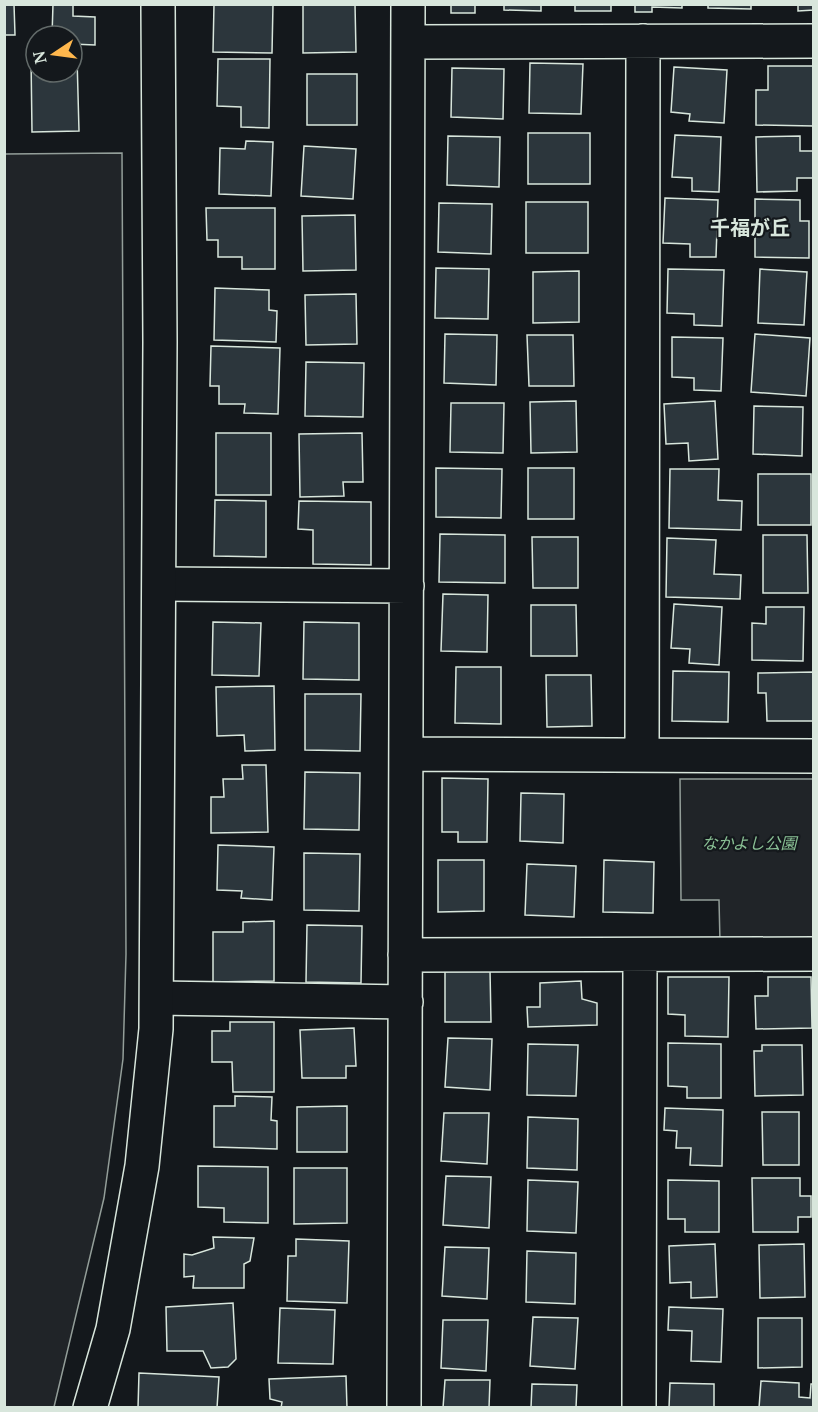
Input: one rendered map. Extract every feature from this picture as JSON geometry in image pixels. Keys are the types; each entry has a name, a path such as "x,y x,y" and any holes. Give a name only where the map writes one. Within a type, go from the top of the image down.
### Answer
{"street":[{"path":"90,1407 113,1329 142,1166 156,1029 159,584 158,4"},
{"path":"404,1407 408,4"},
{"path":"642,755 643,41"},
{"path":"408,42 813,41"},
{"path":"159,584 407,586"},
{"path":"406,754 813,756"},
{"path":"405,955 813,954"},
{"path":"639,1407 640,955"},
{"path":"157,998 406,1002"}],"green space":[{"path":"122,153 126,954 123,1059 104,1198 54,1407 5,1407 5,154"},
{"name":"なかよし公園","path":"680,779 813,779 813,942 720,942 719,900 681,900"}],"building":[{"path":"4,4 14,4 15,35 4,35"},
{"path":"53,4 92,4 73,5 73,16 95,17 95,45 84,45 84,24 52,24"},
{"path":"214,4 273,4 272,53 213,52"},
{"path":"303,4 355,4 356,52 303,53"},
{"path":"451,4 475,4 475,13 451,13"},
{"path":"504,4 541,4 541,11 504,10"},
{"path":"575,4 611,4 611,11 575,11"},
{"path":"635,4 682,4 682,8 652,7 652,12 635,12"},
{"path":"708,4 751,4 751,9 708,8"},
{"path":"798,4 814,4 814,10 798,11"},
{"path":"218,59 270,59 269,128 241,127 241,107 217,106"},
{"path":"530,63 583,64 581,114 529,113"},
{"path":"768,66 814,66 814,126 756,125 756,90 768,90"},
{"path":"674,67 727,70 724,123 689,121 690,114 671,112"},
{"path":"452,68 504,69 503,119 451,117"},
{"path":"307,74 357,74 357,125 307,125"},
{"path":"31,84 78,84 79,131 32,132"},
{"path":"528,133 590,133 590,184 528,184"},
{"path":"675,135 721,137 719,192 692,191 692,178 672,177"},
{"path":"448,136 500,137 499,187 447,185"},
{"path":"800,136 800,151 814,151 814,178 797,178 797,191 757,192 756,137"},
{"path":"246,141 273,142 271,196 219,194 220,148 245,149"},
{"path":"304,146 356,149 353,199 301,196"},
{"path":"665,198 718,200 716,257 690,257 690,244 663,243"},
{"path":"755,199 800,200 800,221 809,221 809,258 755,257"},
{"path":"526,202 588,202 588,253 526,253"},
{"path":"439,203 492,204 491,254 438,252"},
{"path":"206,208 275,208 275,269 242,269 242,257 218,257 218,240 207,240"},
{"path":"355,215 356,270 303,271 302,216"},
{"path":"436,268 489,269 488,319 435,318"},
{"path":"668,269 724,270 722,326 694,325 694,314 667,313"},
{"path":"760,269 807,272 804,325 758,323"},
{"path":"579,271 579,322 533,323 533,272"},
{"path":"215,288 269,290 269,310 277,311 276,342 214,340"},
{"path":"356,294 357,344 306,345 305,295"},
{"path":"445,334 497,335 496,385 444,383"},
{"path":"755,334 810,338 806,396 751,392"},
{"path":"527,335 573,335 574,386 529,386"},
{"path":"672,337 723,338 721,391 694,390 694,378 672,377"},
{"path":"211,346 280,348 278,414 244,413 245,404 219,404 219,386 210,386"},
{"path":"306,362 364,363 363,417 305,416"},
{"path":"576,401 577,452 531,453 530,402"},
{"path":"715,401 718,459 689,461 688,443 666,444 664,404"},
{"path":"451,403 504,403 503,453 450,452"},
{"path":"754,406 803,407 802,456 753,454"},
{"path":"216,433 271,433 271,495 216,495"},
{"path":"362,433 363,482 343,482 344,496 300,497 299,434"},
{"path":"436,468 502,469 501,518 436,517"},
{"path":"528,468 574,468 574,519 528,519"},
{"path":"670,469 719,469 718,500 742,501 741,530 669,528"},
{"path":"758,474 811,474 811,525 758,525"},
{"path":"215,500 266,501 266,557 214,556"},
{"path":"299,501 371,502 371,565 313,564 313,530 298,529"},
{"path":"440,534 505,535 505,583 439,582"},
{"path":"763,535 807,535 808,593 763,593"},
{"path":"532,537 578,537 578,588 533,588"},
{"path":"667,538 716,540 714,574 741,575 740,599 666,597"},
{"path":"443,594 488,595 487,652 441,651"},
{"path":"674,604 722,607 719,665 689,663 690,649 671,648"},
{"path":"531,605 576,605 577,656 531,656"},
{"path":"766,607 804,607 803,661 752,660 752,623 766,624"},
{"path":"213,622 261,623 259,676 212,675"},
{"path":"304,622 359,623 359,680 303,679"},
{"path":"456,667 501,667 501,724 455,723"},
{"path":"673,671 729,672 728,722 672,721"},
{"path":"814,672 814,721 767,721 766,693 758,693 758,673"},
{"path":"546,675 591,675 592,726 547,727"},
{"path":"274,686 275,750 245,751 244,735 217,736 216,687"},
{"path":"305,694 361,694 360,751 305,750"},
{"path":"242,765 266,765 268,832 211,833 211,797 224,797 223,779 243,779"},
{"path":"305,772 360,773 359,830 304,829"},
{"path":"442,778 488,779 487,842 458,842 458,832 442,832"},
{"path":"521,793 564,794 563,843 520,841"},
{"path":"218,845 274,847 272,900 241,898 242,891 217,890"},
{"path":"304,853 360,854 359,911 304,910"},
{"path":"438,860 484,860 484,911 438,912"},
{"path":"604,860 654,862 653,913 603,912"},
{"path":"527,864 576,866 574,917 525,915"},
{"path":"274,921 274,981 213,982 213,932 243,932 243,922"},
{"path":"307,925 362,926 361,983 306,982"},
{"path":"490,970 491,1022 445,1022 445,971"},
{"path":"668,977 729,977 728,1037 685,1036 685,1015 668,1014"},
{"path":"768,977 811,977 812,1028 756,1029 755,996 768,996"},
{"path":"581,981 582,999 597,1003 597,1025 528,1027 527,1007 540,1007 540,983"},
{"path":"230,1022 274,1022 274,1092 233,1092 232,1062 212,1062 212,1031 230,1031"},
{"path":"354,1028 356,1066 346,1066 346,1078 302,1078 300,1030"},
{"path":"448,1038 492,1039 490,1090 445,1087"},
{"path":"668,1043 721,1044 721,1098 687,1098 687,1087 668,1086"},
{"path":"528,1044 578,1045 576,1096 527,1095"},
{"path":"762,1045 802,1045 803,1095 755,1096 754,1051 762,1051"},
{"path":"235,1096 272,1097 271,1120 277,1121 277,1149 214,1147 214,1106 235,1106"},
{"path":"347,1106 347,1152 297,1152 297,1107"},
{"path":"665,1108 723,1110 722,1166 690,1165 691,1148 676,1148 677,1131 664,1130"},
{"path":"762,1112 799,1112 799,1165 763,1165"},
{"path":"444,1113 489,1113 487,1164 441,1161"},
{"path":"528,1117 578,1119 577,1170 527,1168"},
{"path":"198,1166 268,1167 268,1223 224,1222 224,1208 198,1207"},
{"path":"294,1168 347,1168 347,1223 294,1224"},
{"path":"446,1176 491,1177 489,1228 443,1225"},
{"path":"752,1178 800,1178 800,1196 811,1196 811,1217 798,1217 798,1232 753,1232"},
{"path":"528,1180 578,1182 576,1233 527,1231"},
{"path":"668,1180 719,1181 719,1232 685,1232 685,1219 668,1219"},
{"path":"213,1237 254,1238 250,1261 244,1264 244,1288 193,1288 194,1276 184,1277 184,1254 192,1255 214,1248"},
{"path":"296,1239 349,1241 347,1303 287,1301 288,1256 296,1256"},
{"path":"715,1244 717,1297 691,1298 691,1282 670,1283 669,1246"},
{"path":"804,1244 805,1297 760,1298 759,1245"},
{"path":"445,1247 489,1248 487,1299 442,1296"},
{"path":"527,1251 576,1253 575,1304 526,1302"},
{"path":"233,1303 236,1359 228,1367 211,1368 203,1351 167,1351 166,1307"},
{"path":"669,1307 723,1309 721,1362 691,1361 692,1331 668,1330"},
{"path":"280,1308 335,1310 333,1364 278,1363"},
{"path":"533,1317 578,1318 575,1369 530,1366"},
{"path":"758,1318 802,1318 802,1367 758,1368"},
{"path":"443,1320 488,1320 486,1371 441,1368"},
{"path":"139,1373 219,1377 217,1408 138,1408"},
{"path":"346,1376 347,1408 281,1408 282,1402 270,1399 269,1379"},
{"path":"445,1380 490,1380 489,1408 443,1408"},
{"path":"761,1381 799,1383 799,1397 810,1398 811,1384 814,1384 814,1408 759,1408"},
{"path":"670,1383 714,1384 714,1408 669,1408"},
{"path":"532,1384 577,1385 576,1408 531,1408"}],"district":[{"name":"千福が丘","path":"750,227"}]}
